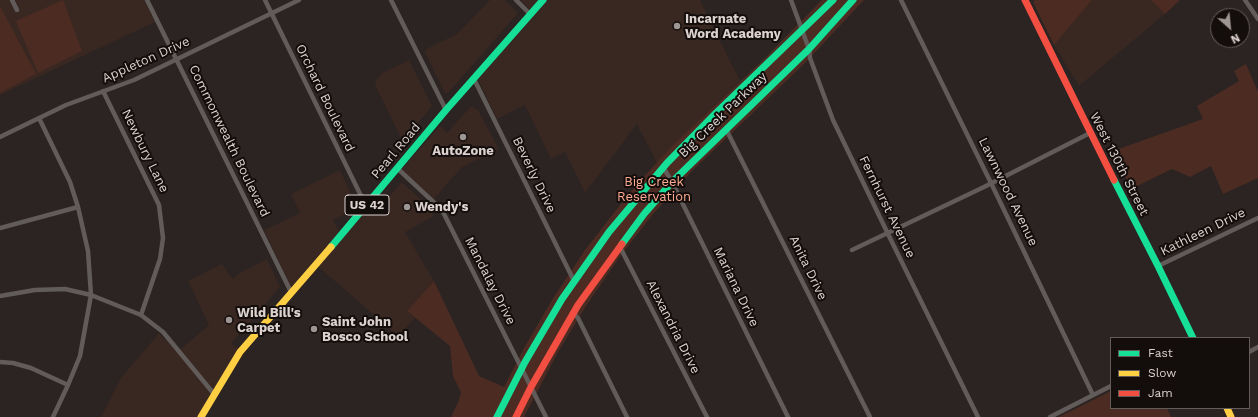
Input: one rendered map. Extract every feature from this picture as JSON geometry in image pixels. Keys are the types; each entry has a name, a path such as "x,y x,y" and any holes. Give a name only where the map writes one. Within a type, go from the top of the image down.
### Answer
{"street":[{"path":"12,0 17,10"},
{"name":"Commonwealth Boulevard","path":"148,0 291,292"},
{"name":"Orchard Boulevard","path":"264,0 366,206"},
{"name":"Appleton Drive","path":"0,137 66,105 134,80 299,0"},
{"path":"391,0 446,110"},
{"path":"516,0 530,14"},
{"name":"Pearl Road","path":"201,417 240,352 366,206 446,110 543,0"},
{"name":"Fernhurst Avenue","path":"791,0 809,49 810,58 833,120 978,417"},
{"name":"Big Creek Parkway","path":"497,417 525,362 562,299 609,232 663,167 715,114 833,0"},
{"name":"Big Creek Parkway","path":"516,417 573,312 587,290 644,214 672,182 809,49 853,0"},
{"name":"Lawnwood Avenue","path":"901,0 1093,395"},
{"name":"West 130th Street","path":"1025,0 1193,337"},
{"path":"1245,0 1258,19"},
{"name":"Beverly Drive","path":"474,79 574,280"},
{"name":"Newbury Lane","path":"103,91 159,205 163,238 160,259 141,315"},
{"path":"39,118 70,182 78,207 88,251 91,295 80,356 53,417"},
{"name":"Anita Drive","path":"726,129 870,417"},
{"path":"852,250 888,234 1090,133"},
{"name":"Mariana Drive","path":"663,167 672,182 788,417"},
{"name":"Mandalay Drive","path":"397,168 442,210 546,417"},
{"path":"0,228 78,207"},
{"name":"Kathleen Drive","path":"1158,266 1258,218"},
{"name":"Alexandria Drive","path":"620,247 707,417"},
{"path":"0,296 35,290 65,289 91,295 141,315 163,332 214,394"},
{"path":"573,312 578,318 627,417"},
{"path":"0,362 13,363 31,368 68,385"},
{"path":"1050,417 1110,386"}],"shaded area":[{"path":"0,0 144,0 155,22 0,95"},
{"path":"490,0 505,0 518,13 448,93 445,94 425,52 428,48 457,34"},
{"path":"520,0 539,0 531,10"},
{"path":"547,0 700,0 740,81 657,163 637,124 585,193 565,152 551,159 525,105 497,119 478,79"},
{"path":"1092,0 1151,0 1165,14 1079,86 1054,45"},
{"path":"409,60 432,106 403,142 376,87 375,81 382,73"},
{"path":"471,106 478,110 499,149 462,167 434,199 401,170 440,126 447,133"},
{"path":"340,170 352,196 348,202 351,206 343,215 333,220 342,237 372,203 378,208 402,182 429,207 434,216 405,232 434,281 407,311 415,318 398,336 313,262 291,287 264,230 300,213 291,194"},
{"path":"267,259 280,287 231,344 240,349 199,417 101,417 121,378 159,333 177,352 209,325 188,281 222,264 233,279 241,272"}],"green space":[{"path":"63,0 82,51 38,73 16,21"},
{"name":"Big Creek Reservation","path":"822,0 864,0 805,63 692,171 654,213 621,255 586,306 557,354 524,417 451,417 461,392 453,376 450,346 407,311 434,281 479,376 504,387 524,348 552,300 585,250 638,183 675,143 763,60"},
{"path":"1035,0 1092,0 1054,45 1033,2"},
{"path":"1151,0 1180,0 1165,14"},
{"path":"0,6 36,74 0,93"},
{"path":"1246,64 1258,92 1258,178 1223,194 1211,166 1190,177 1172,169 1131,189 1113,151 1203,119 1197,106 1239,81 1234,71"},
{"path":"1110,392 1110,409 1167,409 1171,417 1059,417"}],"traffic: fast":[{"path":"331,247 446,110 543,0"},
{"path":"497,417 525,362 562,299 609,232 667,163 715,114 833,0"},
{"path":"622,244 644,214 672,182 809,49 853,0"},
{"path":"1114,180 1193,337"}],"traffic: slow":[{"path":"201,417 240,352 331,247"},
{"path":"1227,409 1231,417"}],"traffic: jam":[{"path":"1025,0 1114,180"},
{"path":"516,417 531,387 578,305 622,244"}],"place":[{"name":"Incarnate Word Academy","path":"677,26"},
{"name":"AutoZone","path":"463,137"},
{"name":"Wendy's","path":"407,207"},
{"name":"Wild Bill's Carpet","path":"229,320"},
{"name":"Saint John Bosco School","path":"314,329"}]}
